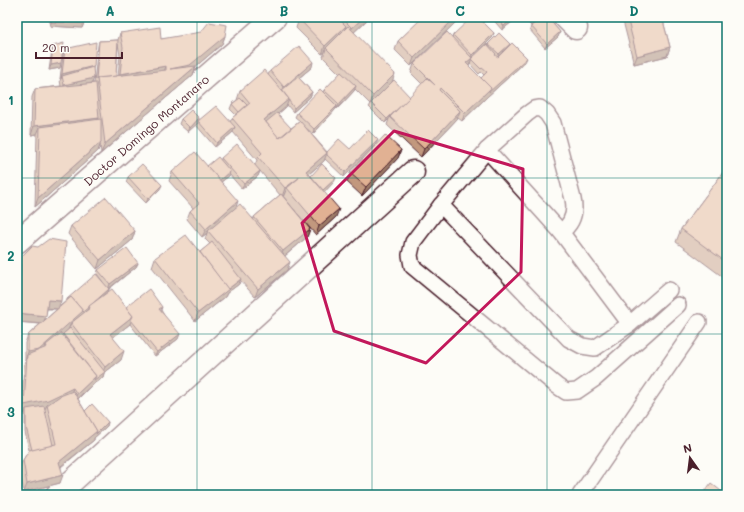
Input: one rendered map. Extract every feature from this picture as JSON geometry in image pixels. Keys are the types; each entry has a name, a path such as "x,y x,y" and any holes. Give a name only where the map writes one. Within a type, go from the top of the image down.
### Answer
{"street":[{"name":"Doctor Domingo Montanaro","path":"17,242 275,17"},
{"path":"57,495 413,172"}],"lane":[{"path":"562,232 568,227 573,217 575,208 553,123 547,114 540,108 530,112 487,150 441,205 413,242 410,255 412,266 566,392 577,391 596,378 678,306"},
{"path":"487,150 562,232 630,324"},
{"path":"441,205 569,340 582,346 595,348 630,324 669,290"},
{"path":"580,495 699,322"}],"highlighted area":[{"path":"394,131 523,169 521,272 426,363 334,331 302,223"}],"building":[{"path":"52,17 84,17 84,23 51,22"},
{"path":"301,17 337,17 346,26 325,46 299,19"},
{"path":"341,17 364,17 352,28"},
{"path":"423,17 456,17 414,58 398,41"},
{"path":"472,17 478,17 494,33 472,55 453,35"},
{"path":"496,17 514,17 504,26"},
{"path":"530,17 539,17 534,22"},
{"path":"542,17 547,17 560,32 547,44 531,26"},
{"path":"627,17 662,17 670,47 637,56"},
{"path":"209,22 227,25 225,36 190,65 170,69 196,66 105,144 97,78 166,70 166,66 120,74 123,47 120,33 160,27 161,39 201,32"},
{"path":"348,26 395,74 373,96 326,48"},
{"path":"447,32 472,58 466,63 491,88 465,113 440,88 439,90 460,111 424,149 390,117 427,78 435,85 414,64"},
{"path":"499,33 510,44 499,54 488,44"},
{"path":"118,40 116,76 97,78 96,80 99,41"},
{"path":"96,42 94,66 62,74 65,49"},
{"path":"64,43 61,63 51,65 53,46"},
{"path":"512,43 527,58 489,92 491,88 481,78 487,72 482,68 481,69 471,59 487,44 498,57"},
{"path":"299,46 313,62 284,87 270,71"},
{"path":"93,67 94,78 64,85 62,76"},
{"path":"264,70 289,99 264,120 280,138 300,121 327,153 306,171 339,209 319,226 287,188 300,177 285,188 258,157 262,153 232,118 250,103 240,91"},
{"path":"341,72 356,86 339,104 324,90"},
{"path":"298,77 312,92 294,108 282,90"},
{"path":"394,80 410,97 387,119 371,103"},
{"path":"96,83 99,118 34,126 35,89"},
{"path":"320,89 337,106 314,129 297,113"},
{"path":"240,98 247,105 239,112 232,104"},
{"path":"216,106 235,127 217,143 198,121"},
{"path":"191,110 199,118 190,128 181,119"},
{"path":"277,113 291,128 279,138 266,122"},
{"path":"101,119 101,142 38,198 40,127"},
{"path":"368,130 378,140 345,172 327,155 327,152 339,139 350,149"},
{"path":"385,135 401,150 366,187 350,173"},
{"path":"237,144 260,171 244,184 221,158"},
{"path":"195,152 238,201 206,229 190,211 199,203 172,172"},
{"path":"218,157 230,171 220,180 207,166"},
{"path":"142,164 162,185 148,199 128,177"},
{"path":"322,164 336,178 323,190 311,176"},
{"path":"727,167 727,263 681,229"},
{"path":"281,194 310,229 283,251 254,217"},
{"path":"106,197 135,231 100,260 71,226"},
{"path":"240,204 290,262 258,289 208,231"},
{"path":"186,235 229,289 198,313 155,258"},
{"path":"49,239 66,242 61,301 48,300 46,316 17,313 21,257 32,246 38,247"},
{"path":"212,242 241,279 228,289 200,252"},
{"path":"127,248 138,263 110,284 98,270"},
{"path":"96,274 109,289 83,312 71,297 67,299"},
{"path":"112,289 133,316 110,334 124,351 105,367 71,323 90,308 89,306"},
{"path":"149,289 162,307 159,309 180,334 157,352 131,320 133,316 126,307"},
{"path":"71,297 83,311 39,350 28,352 28,335"},
{"path":"70,328 105,372 94,380 96,376 63,334"},
{"path":"61,333 96,376 77,394 73,388 48,400 24,405 27,355 47,347 46,345"},
{"path":"73,391 97,431 59,462 63,475 27,484 23,460 29,450 56,444 47,405 60,396"},
{"path":"92,404 108,422 96,434 97,431 85,411"},
{"path":"44,406 53,445 32,450 26,427 26,409"},
{"path":"711,483 726,495 702,495"}]}
